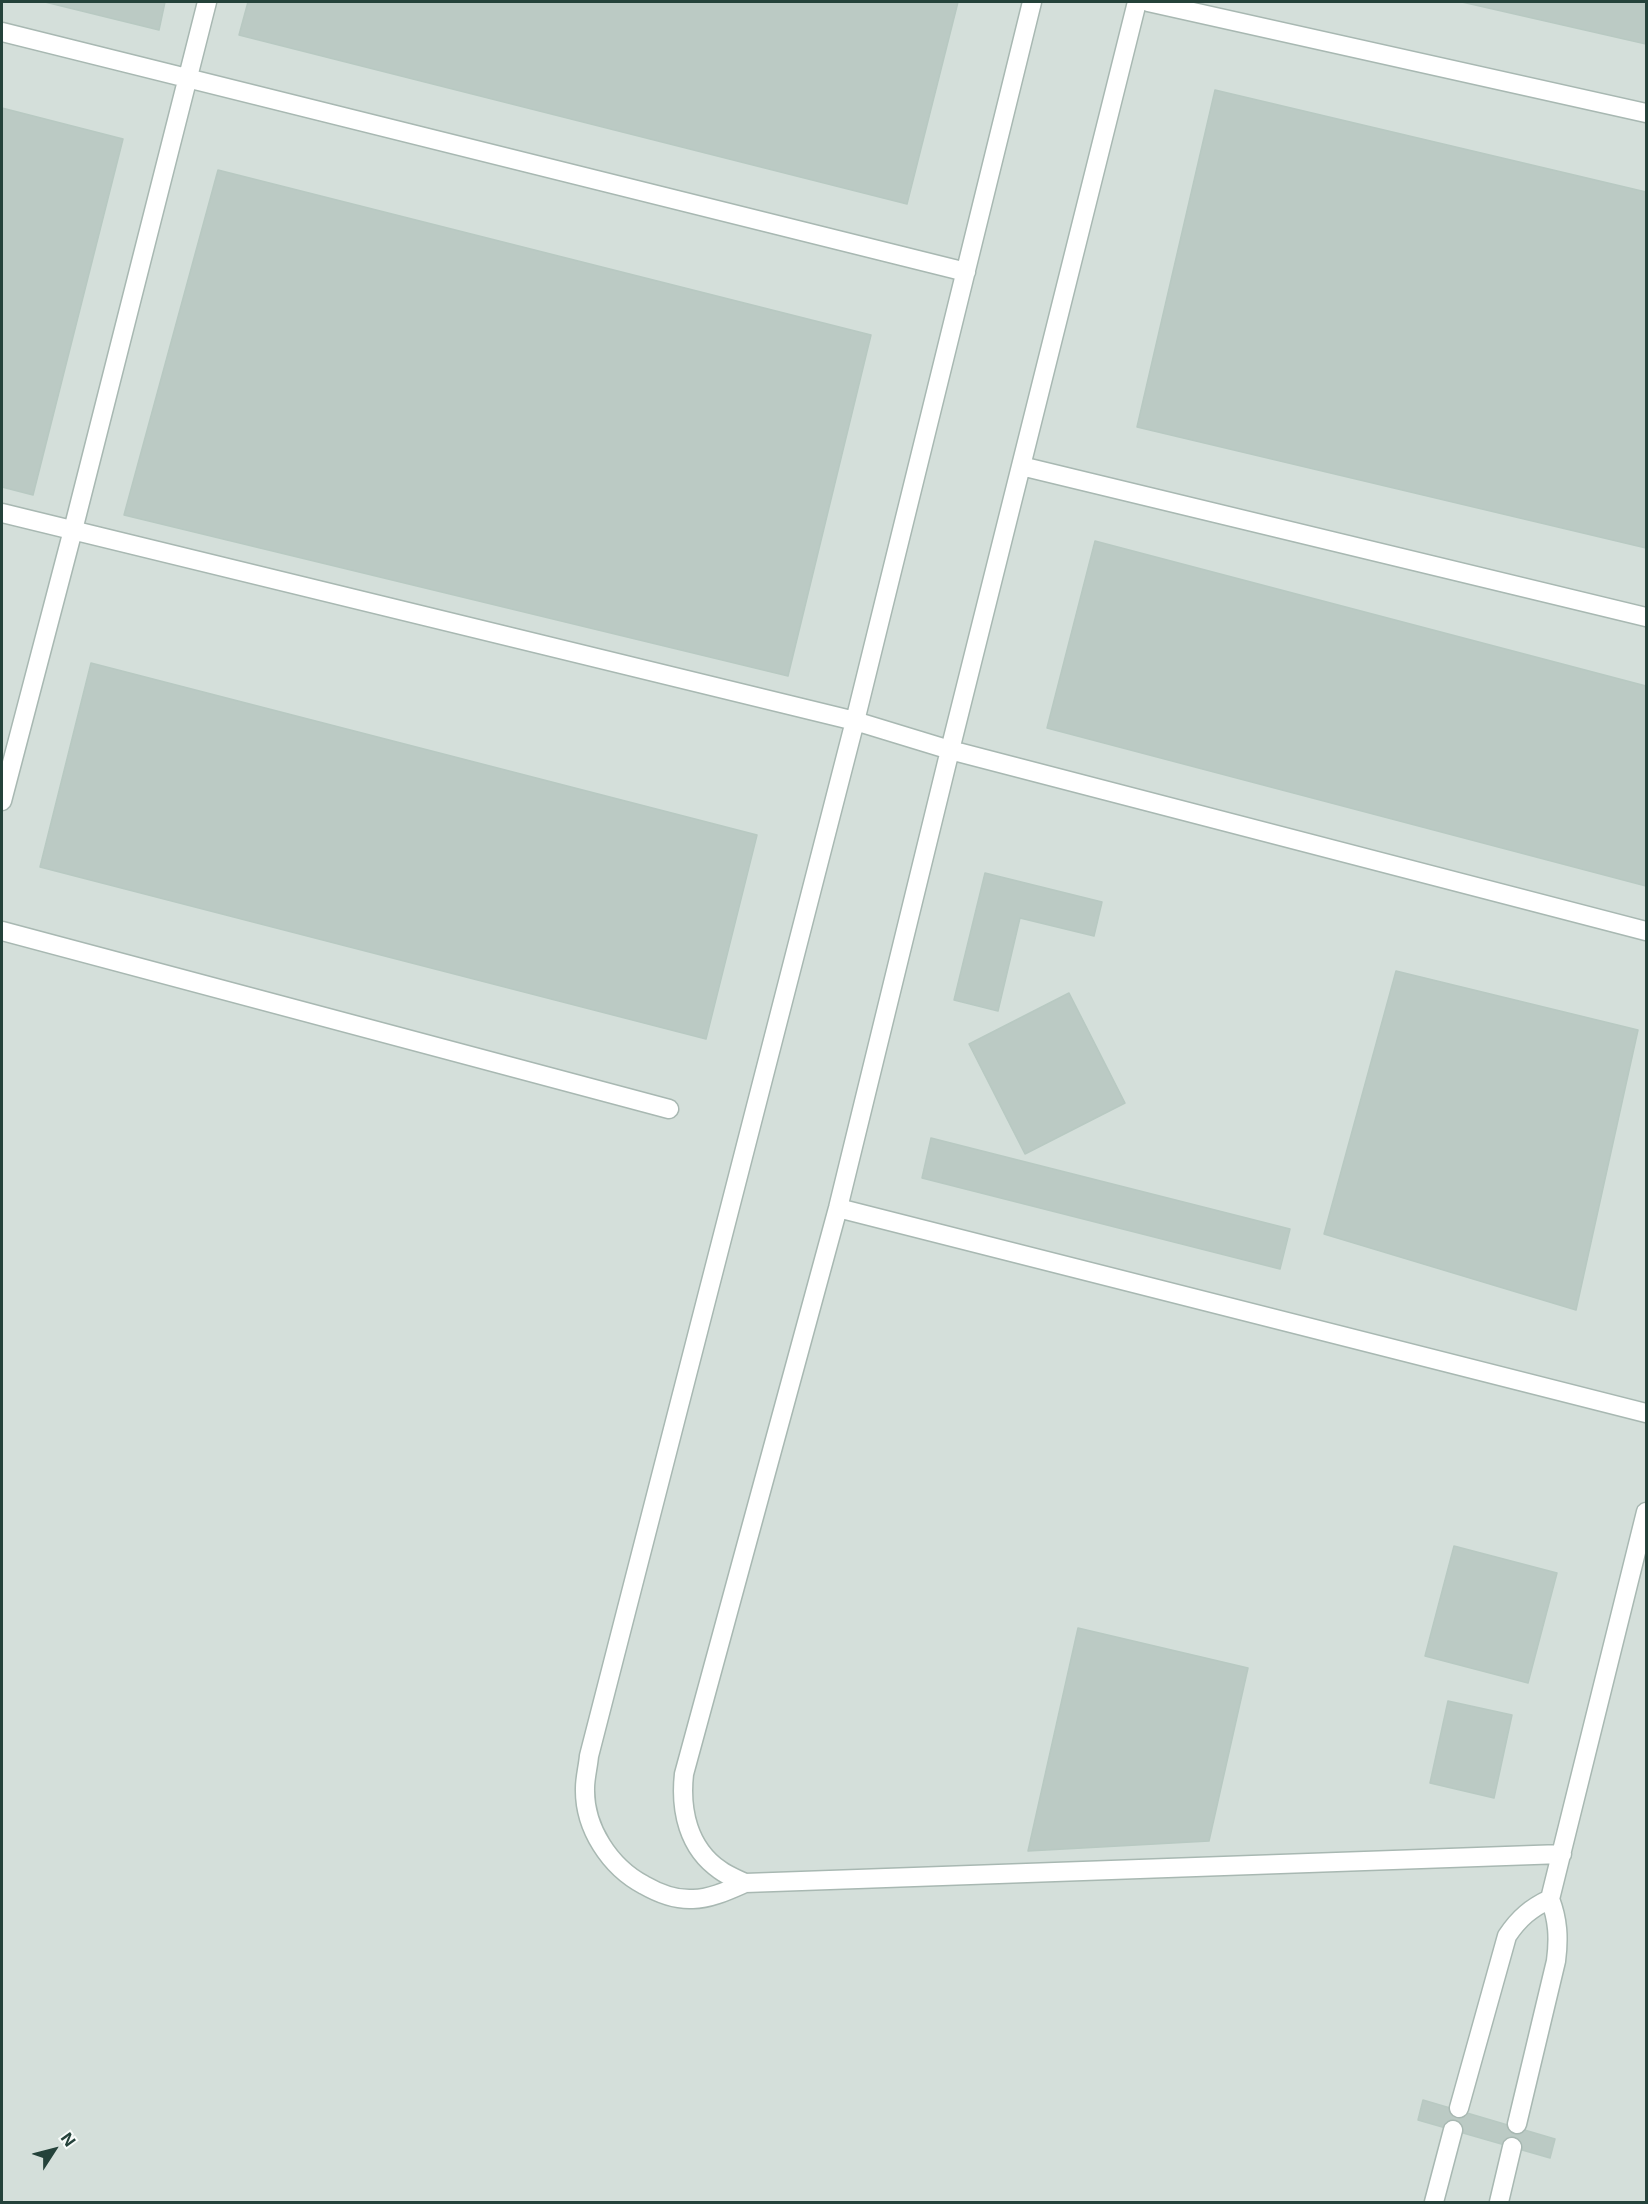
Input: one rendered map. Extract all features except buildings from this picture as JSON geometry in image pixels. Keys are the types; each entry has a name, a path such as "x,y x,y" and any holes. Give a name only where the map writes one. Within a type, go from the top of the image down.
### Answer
{"street":[{"path":"2,801 207,2"},
{"path":"1032,2 855,721 589,1756 585,1790 591,1823 606,1853 629,1877 659,1893 692,1899 718,1894 745,1883 1562,1854"},
{"path":"745,1883 720,1870 704,1855 692,1837 685,1817 682,1796 684,1774 838,1208 1137,2"},
{"path":"1148,2 1647,113"},
{"path":"2,32 966,272"},
{"path":"1021,466 1647,617"},
{"path":"2,513 855,721 950,750 1647,931"},
{"path":"2,930 669,1109"},
{"path":"838,1208 1647,1413"},
{"path":"1517,2124 1556,1961 1558,1929 1550,1899 1647,1512"},
{"path":"1459,2108 1507,1936 1526,1913 1550,1899"},
{"path":"1434,2202 1453,2130"},
{"path":"1499,2202 1512,2147"}],"shaded area":[{"path":"2,2 1646,2 1646,2202 2,2202"}]}
